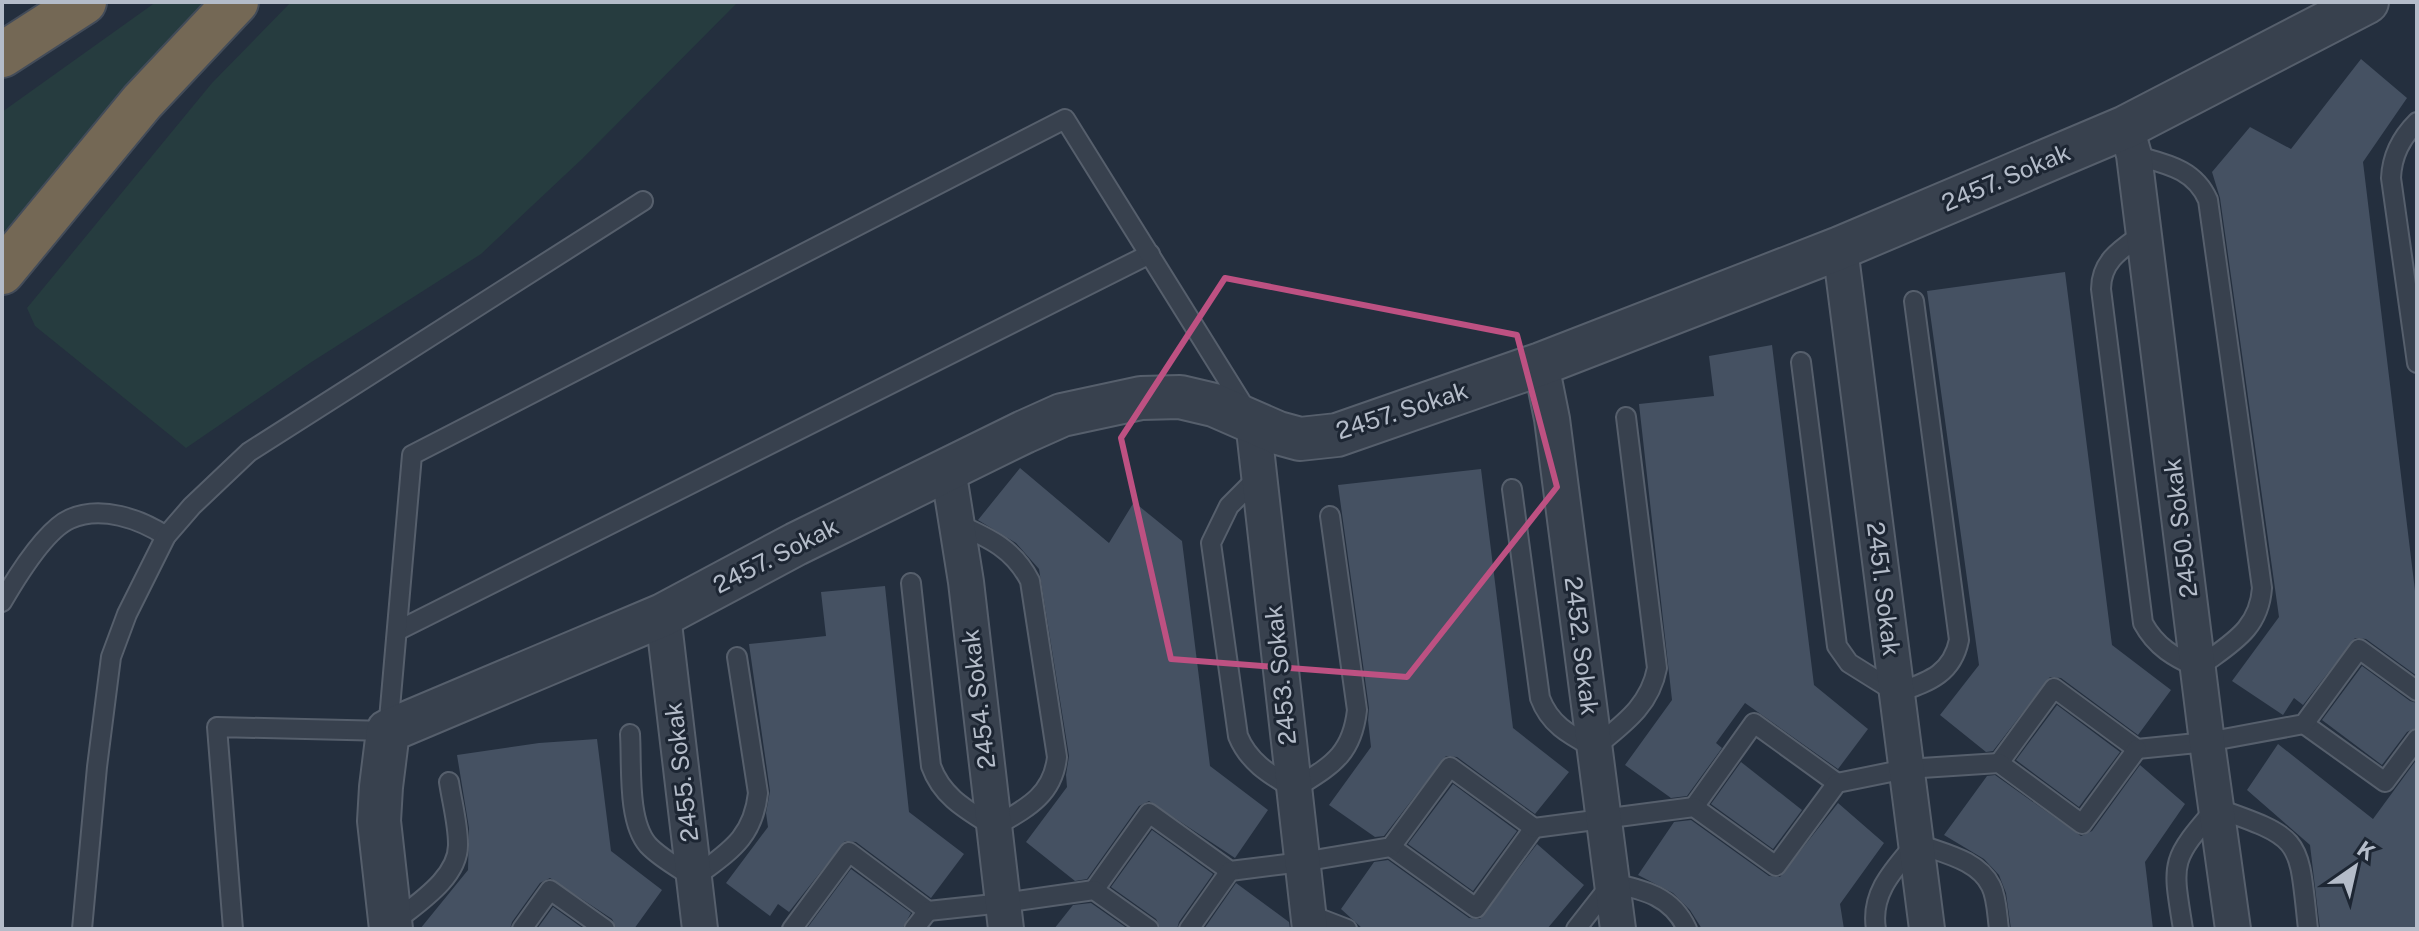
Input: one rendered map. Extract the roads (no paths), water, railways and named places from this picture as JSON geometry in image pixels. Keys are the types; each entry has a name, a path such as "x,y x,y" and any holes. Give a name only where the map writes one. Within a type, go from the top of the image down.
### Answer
{"highway":[{"path":"2,55 84,2"},
{"path":"2,272 142,102 236,2"}],"street":[{"name":"2457. Sokak","path":"388,731 663,615 796,544 1062,415 1141,398 1180,397 1214,405 1278,433 1300,439 1337,435 1541,364 1840,248 2130,141 2367,2"},
{"name":"2450. Sokak","path":"2130,141 2233,929"},
{"name":"2451. Sokak","path":"1840,248 1927,929"},
{"name":"2452. Sokak","path":"1541,364 1552,419 1618,929"},
{"name":"2453. Sokak","path":"1253,421 1302,862 1306,924"},
{"name":"2454. Sokak","path":"948,469 958,524 1004,916"},
{"name":"2455. Sokak","path":"663,615 700,929"},
{"path":"388,731 379,821 391,927"}],"lane":[{"path":"233,929 217,727 388,731 412,455 1065,119 1253,421"},
{"path":"2417,122 2395,154 2391,178 2417,363"},
{"path":"2130,141 2187,173 2203,189 2208,200 2262,588 2261,601 2251,626 2198,668 2167,653 2150,636 2143,623 2103,304 2101,280 2109,261 2144,233"},
{"path":"82,929 111,657 127,614 166,536 192,506 249,452 643,201"},
{"path":"397,631 1150,254"},
{"path":"1801,362 1837,646 1849,663 1897,693 1932,680 1944,672 1953,661 1959,640 1914,301"},
{"path":"1512,489 1540,698 1557,726 1594,748 1642,705 1651,692 1657,668 1626,417"},
{"path":"1259,476 1229,506 1211,543 1238,736 1261,768 1294,789 1335,763 1352,738 1356,724 1357,710 1330,516"},
{"path":"2,602 52,532 70,519 99,514 117,515 143,523 166,536"},
{"path":"911,583 931,766 949,797 994,827 1034,804 1044,793 1052,780 1057,757 1030,581 1017,558 997,542 958,524"},
{"path":"1999,763 2054,688 2137,749 2207,742 2304,724 2359,649 2417,691"},
{"path":"630,734 635,814 641,834 654,851 694,878 736,846 752,824 757,809 758,793 737,657"},
{"path":"1694,807 1754,723 1837,783"},
{"path":"2304,724 2385,782 2417,739"},
{"path":"792,929 849,852 928,911 1004,916 1094,890 1149,813 1230,871 1391,847 1450,767 1534,828 1694,807 1776,866 1837,783 1906,769 1999,763 2082,824 2137,749"},
{"path":"391,927 445,877 454,862 458,845 449,782"},
{"path":"2183,929 2175,880 2178,860 2189,839 2216,808 2267,826 2292,845 2300,860 2308,929"},
{"path":"1391,847 1476,908 1534,828"},
{"path":"1876,929 1875,910 1882,887 1916,843 1963,861 1983,875 1994,894 1999,929"},
{"path":"1189,929 1230,871"},
{"path":"1576,929 1612,883 1649,891 1660,897 1679,915 1687,929"},
{"path":"522,929 550,890 605,929"},
{"path":"1094,890 1149,929"},
{"path":"914,929 928,911"},
{"path":"1306,924 1347,929"}]}
